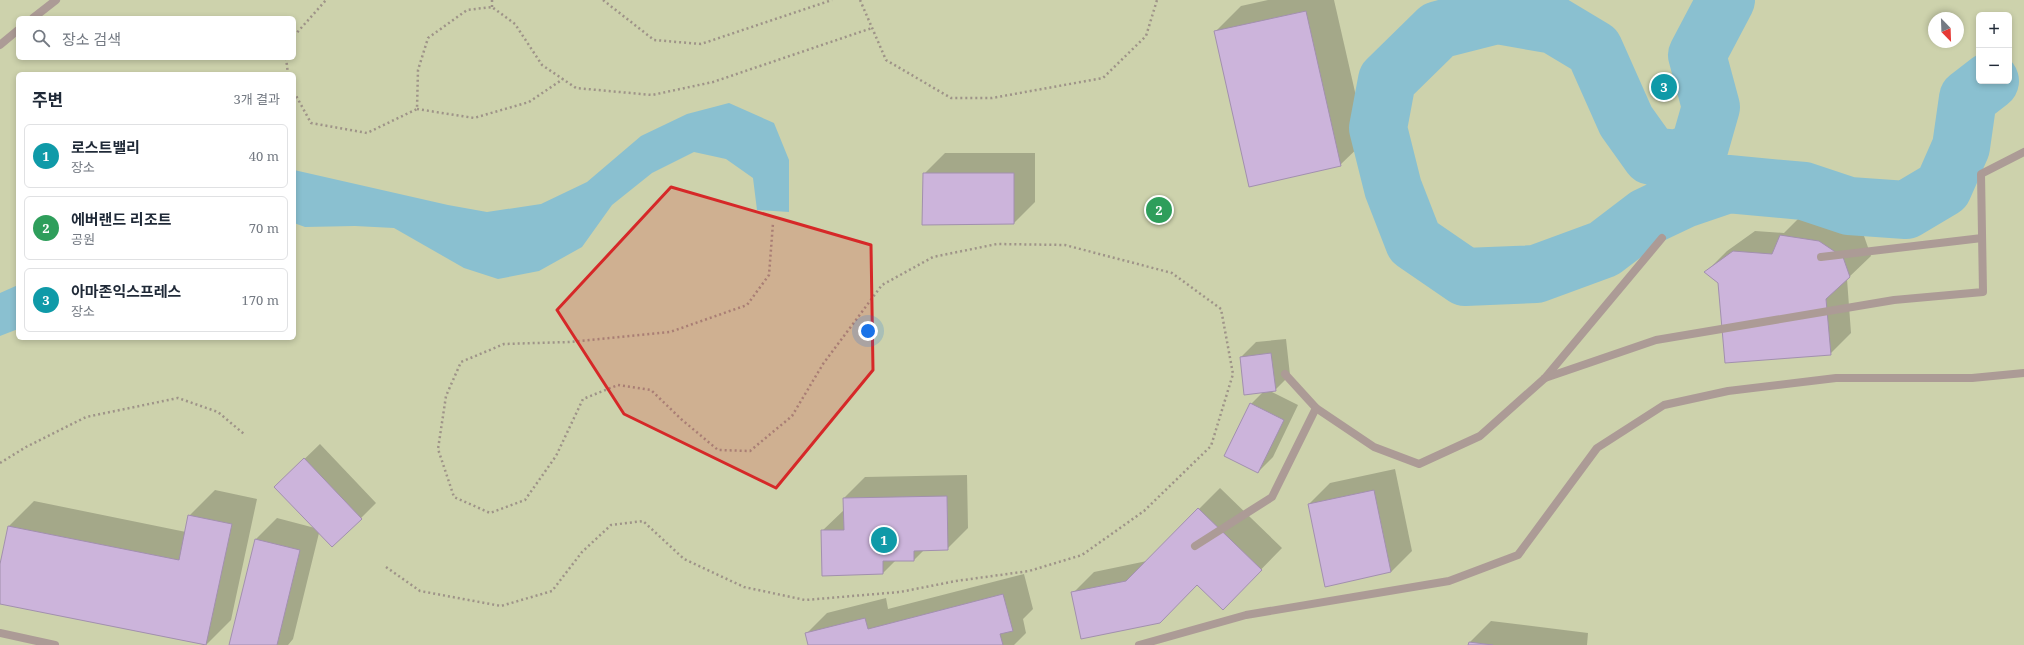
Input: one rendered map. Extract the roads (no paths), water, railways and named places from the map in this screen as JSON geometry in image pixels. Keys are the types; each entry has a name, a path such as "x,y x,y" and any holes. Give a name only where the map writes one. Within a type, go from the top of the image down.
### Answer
{"street":[{"path":"36,16 56,0"},
{"path":"0,45 16,32"},
{"path":"1545,378 1656,340 1894,300 1983,292 1980,174 2024,152"},
{"path":"1285,374 1316,408 1374,447 1419,464 1480,436 1545,378 1662,238"},
{"path":"1821,257 1982,238"},
{"path":"1139,645 1246,615 1449,582 1518,555 1597,448 1664,405 1728,391 1836,378 1972,378 2024,373"},
{"path":"1195,546 1272,497 1316,408"},
{"path":"0,633 55,645"}],"water":[{"path":"729,103 774,123 789,160 789,212 757,210 753,178 726,159 694,152 652,173 612,205 582,247 539,271 498,279 464,268 394,228 355,226 305,227 296,224 296,170 448,205 487,212 541,204 587,182 641,136 687,114"},
{"path":"16,286 16,330 0,336 0,293"}],"waterway":[{"path":"1726,0 1697,55 1711,107 1699,149 1678,159 1651,156 1626,121 1594,49 1554,25 1497,15 1438,30 1387,80 1378,128 1393,188 1414,242 1465,277 1536,274 1604,249 1646,217 1684,199 1728,184 1804,191 1849,206 1906,210 1943,188 1961,147 1968,98 1986,84"}],"place":[{"name":"아마존익스프레스","path":"1664,87"},
{"name":"에버랜드 리조트","path":"1159,210"},
{"name":"로스트밸리","path":"884,540"}]}
